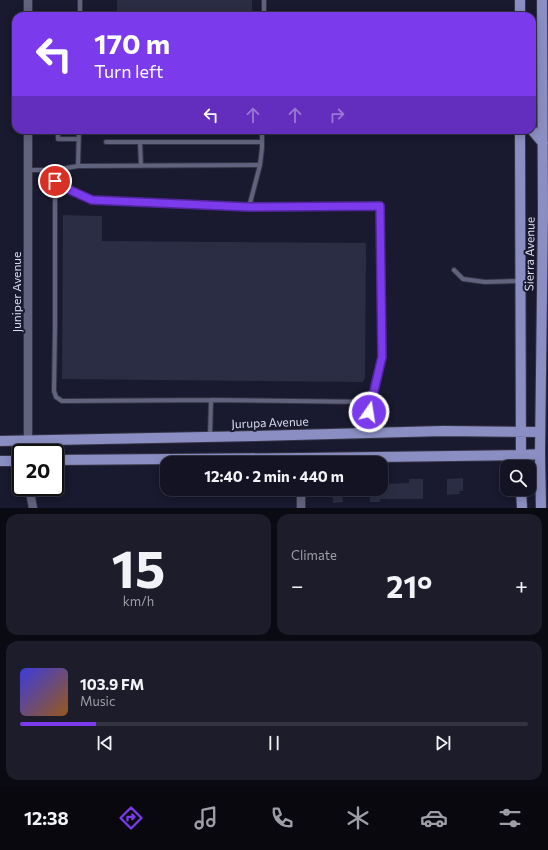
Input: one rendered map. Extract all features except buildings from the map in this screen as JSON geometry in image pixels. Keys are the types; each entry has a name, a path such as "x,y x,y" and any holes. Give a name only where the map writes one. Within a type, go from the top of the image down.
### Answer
{"main road":[{"path":"520,0 520,12"},
{"name":"Sierra Avenue","path":"541,508 540,432 545,325 543,143 545,39 542,0"},
{"name":"Sierra Avenue","path":"520,134 521,460"},
{"path":"535,134 543,143"},
{"name":"Jurupa Avenue","path":"0,441 443,431 540,432"},
{"path":"388,459 540,454"},
{"path":"64,460 160,460"},
{"path":"0,461 12,461"},
{"path":"521,496 522,508"}],"street":[{"path":"28,0 28,12"},
{"name":"Juniper Avenue","path":"28,134 28,444"},
{"path":"31,496 33,508"},
{"path":"301,496 301,508"}],"lane":[{"path":"80,0 80,12"},
{"path":"264,0 264,12"},
{"path":"58,134 58,139 78,139"},
{"path":"78,166 79,134"},
{"path":"249,207 260,165 262,134"},
{"path":"106,142 262,142"},
{"path":"140,142 141,166"},
{"path":"28,170 55,170 78,166 260,165"},
{"path":"55,170 54,391 56,397 62,400 371,402"},
{"path":"55,181 92,200 249,207 380,206 382,357 369,412 369,433"},
{"path":"454,270 463,279 485,282 520,281"},
{"path":"210,437 212,400"}],"route":[{"path":"55,181 92,200 249,207 380,206 382,357 369,412"}]}
